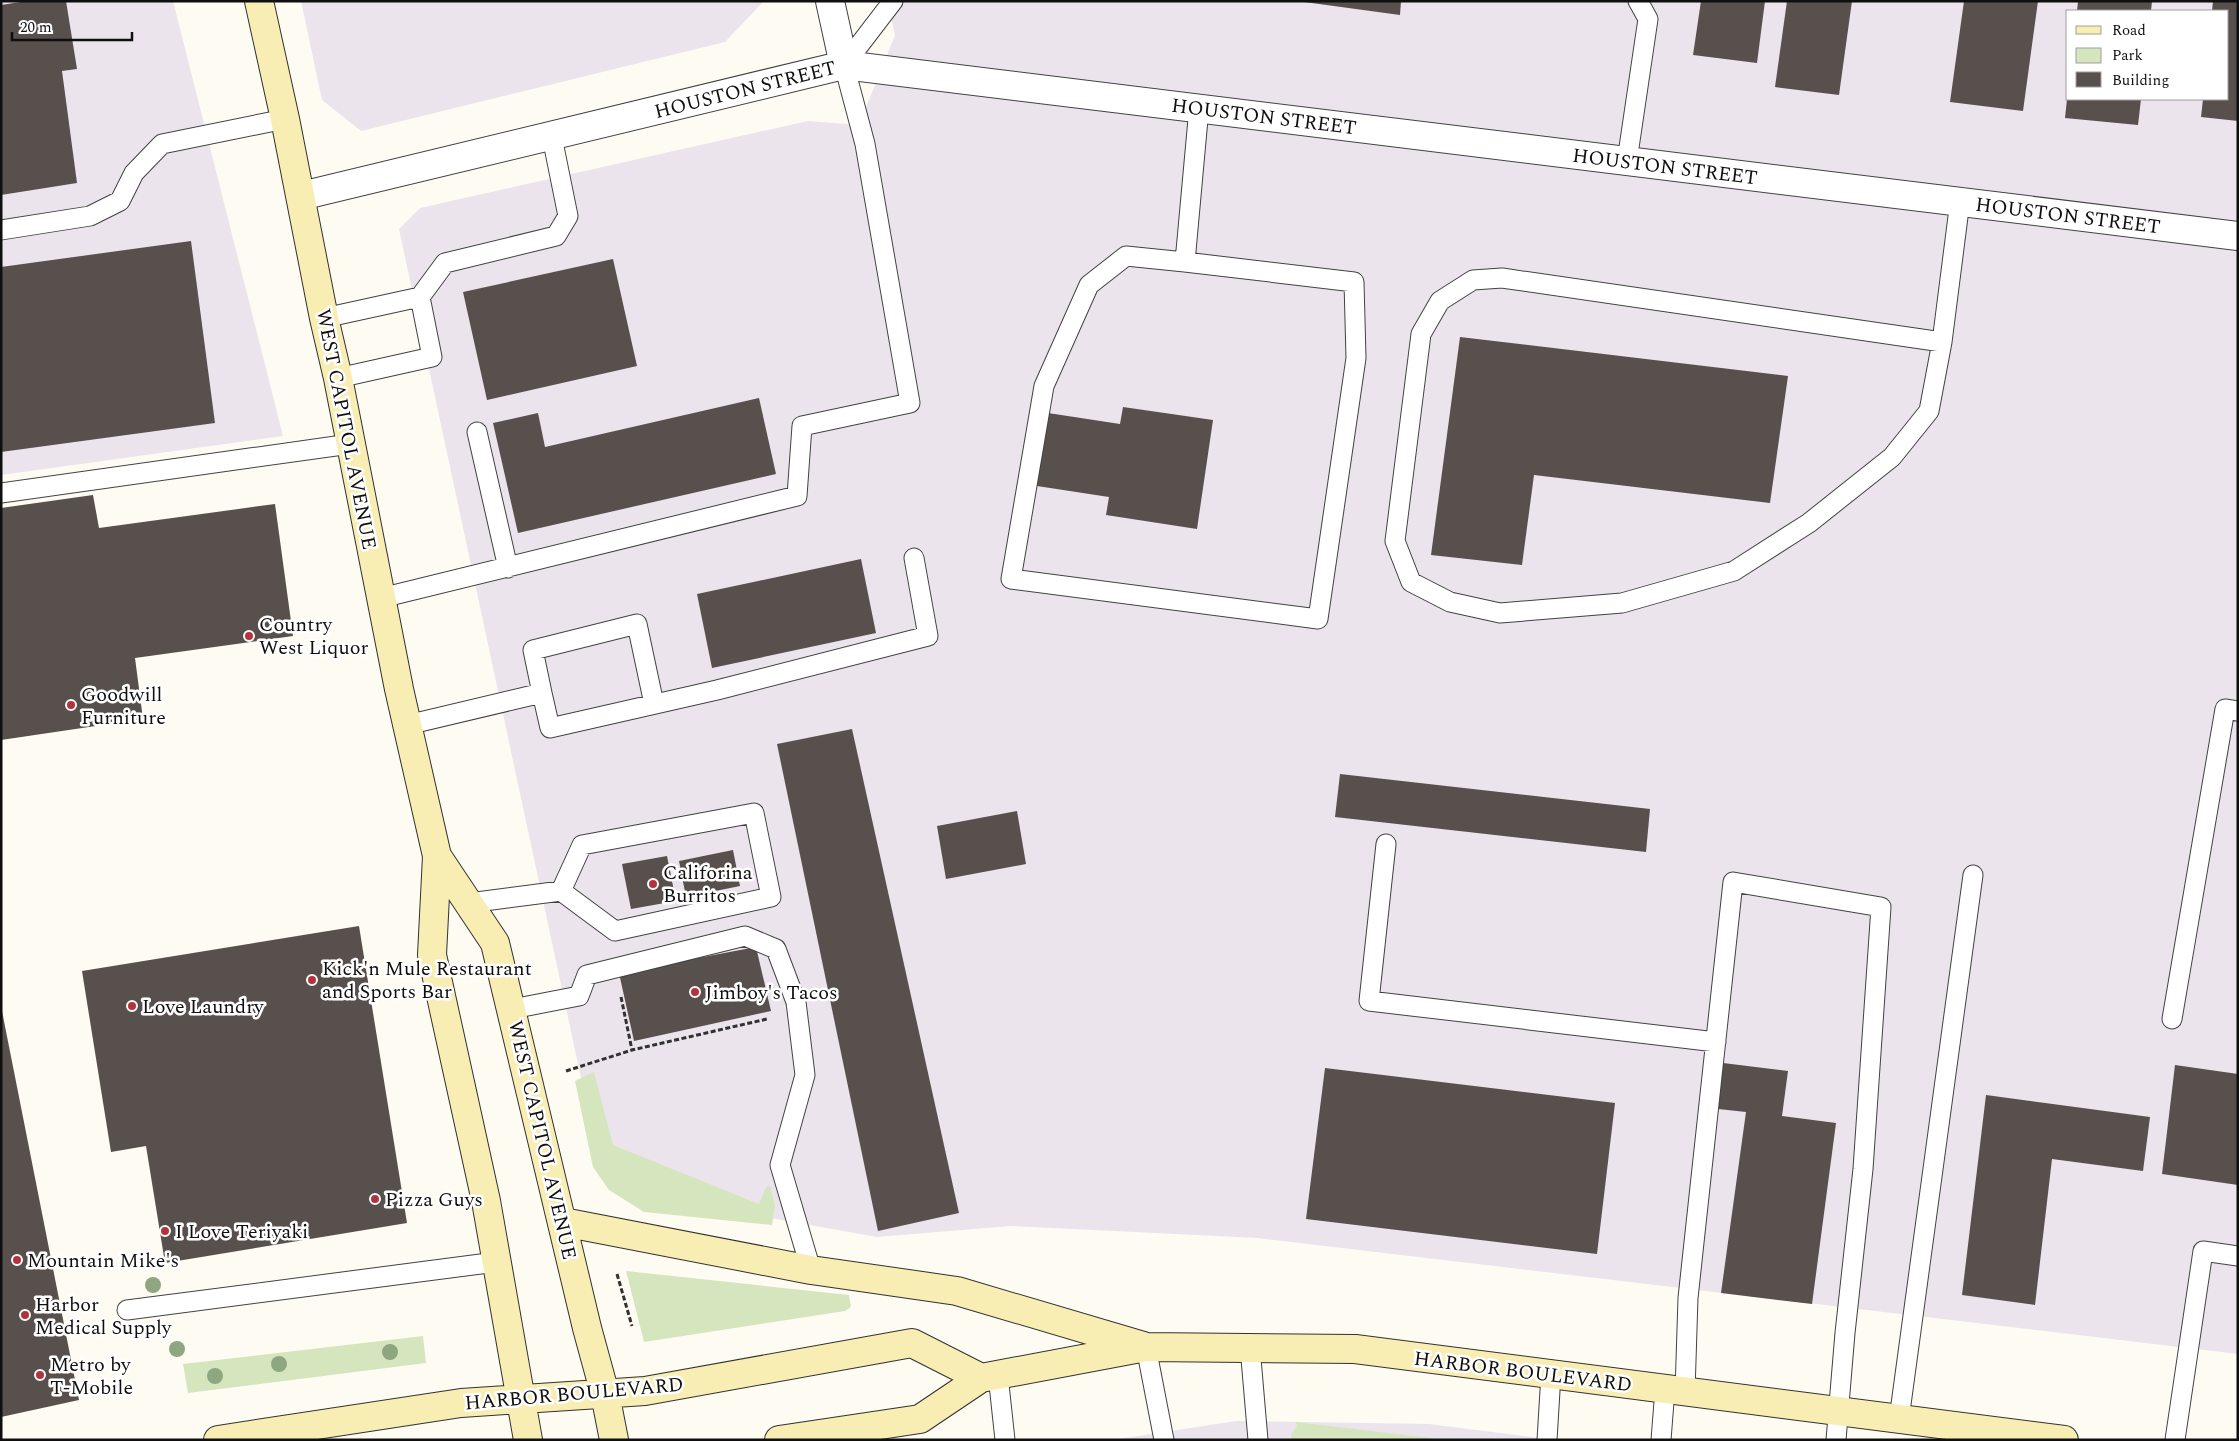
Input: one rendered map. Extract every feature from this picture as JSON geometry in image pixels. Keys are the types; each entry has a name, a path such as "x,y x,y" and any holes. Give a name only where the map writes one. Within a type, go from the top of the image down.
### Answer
{"main road":[{"name":"WEST CAPITOL AVENUE","path":"259,1 301,196 407,725 437,856 432,954 486,1201 528,1440"},
{"name":"WEST CAPITOL AVENUE","path":"437,856 495,943 605,1394 614,1440"},
{"path":"563,1222 811,1270 957,1291 1146,1347"},
{"name":"HARBOR BOULEVARD","path":"218,1440 461,1403 652,1390 912,1343 990,1377"},
{"name":"HARBOR BOULEVARD","path":"780,1440 849,1434 920,1419 990,1377 1146,1347 1355,1349 2064,1440"}],"street":[{"path":"830,1 844,65"},
{"name":"HOUSTON STREET","path":"301,196 844,65 2238,236"}],"lane":[{"path":"381,598 797,496 802,426 910,403 865,144 844,65 893,1"},
{"path":"1628,161 1648,19 1638,1"},
{"path":"1185,262 1199,108"},
{"path":"1,230 90,216 120,201 134,173 162,144 285,119"},
{"path":"324,318 420,297 445,262 556,236 568,216 552,136"},
{"path":"1942,342 1502,278 1472,280 1440,301 1421,334 1395,541 1411,582 1450,602 1500,613 1622,603 1734,571 1809,523 1892,456 1929,411 1942,342 1960,201"},
{"path":"1126,256 1185,262 1354,282 1356,358 1318,619 1011,579 1044,386 1089,285 1126,256"},
{"path":"338,378 432,357 420,297"},
{"path":"477,432 508,568"},
{"path":"1,493 350,444"},
{"path":"654,704 637,624 534,650 550,728 654,704 928,636 914,558"},
{"path":"407,725 542,693"},
{"path":"2172,1019 2225,710 2238,711"},
{"path":"469,903 561,891 615,931 771,897 754,812 582,845 561,891"},
{"path":"1386,844 1369,1001 1716,1042"},
{"path":"1899,1419 1974,875"},
{"path":"1661,1440 1675,1390 1688,1298 1733,882 1881,907 1863,1169 1836,1440"},
{"path":"512,1009 580,996 587,975 745,936 776,949 796,1002 805,1075 780,1164 811,1270"},
{"path":"2175,1440 2204,1252 2238,1256"},
{"path":"127,1310 496,1262"},
{"path":"1146,1347 1164,1440"},
{"path":"1250,1348 1258,1440"},
{"path":"1547,1440 1551,1374"},
{"path":"990,1377 1005,1440"}],"path":[{"path":"621,996 632,1050"},
{"path":"566,1071 632,1050 770,1018"},
{"path":"617,1274 632,1326"}],"shaded area":[{"path":"1,1 173,1 283,436 1,475"},
{"path":"301,1 764,1 725,42 361,131 322,100"},
{"path":"887,1 2238,1 2238,1354 1258,1238 1011,1226 877,1237 629,1193 599,1162 399,229 420,208 808,121 859,125 895,35"},
{"path":"1236,1421 1429,1424 1557,1440 1112,1440"}],"green space":[{"path":"594,1072 613,1145 759,1204 766,1187 770,1186 775,1206 772,1225 644,1212 609,1190 593,1167 575,1081"},
{"path":"626,1271 849,1295 851,1307 845,1311 644,1342"},
{"path":"423,1336 426,1363 188,1393 183,1364"},
{"path":"1296,1422 1447,1440 1292,1440 1291,1434 1297,1426"}],"building":[{"path":"27,1 66,1 77,69 62,71 77,183 1,195 1,5"},
{"path":"1297,1 1401,1 1400,15"},
{"path":"1701,1 1765,1 1757,63 1693,55"},
{"path":"1787,1 1852,1 1839,95 1775,87"},
{"path":"1964,1 2038,1 2023,111 1950,102"},
{"path":"2078,1 2152,1 2151,10 2077,10"},
{"path":"2213,1 2238,1 2238,121 2201,117 2203,100 2229,100 2229,10 2212,10"},
{"path":"2067,100 2141,100 2138,125 2065,118"},
{"path":"191,241 215,423 1,452 1,267"},
{"path":"613,259 637,366 487,400 463,292"},
{"path":"1460,337 1788,376 1770,503 1534,475 1522,565 1431,555"},
{"path":"759,398 776,474 518,533 493,423 538,413 545,447"},
{"path":"1123,407 1213,420 1197,529 1106,515 1109,497 1037,486 1048,413 1120,424"},
{"path":"93,495 99,528 275,504 293,636 135,658 143,719 1,740 1,508"},
{"path":"861,559 876,633 712,668 697,594"},
{"path":"852,729 959,1213 878,1231 777,744"},
{"path":"1340,774 1650,809 1646,852 1335,817"},
{"path":"1017,811 1026,864 946,879 937,826"},
{"path":"733,850 740,886 686,897 679,861"},
{"path":"667,856 676,901 631,909 622,864"},
{"path":"359,926 407,1223 165,1263 146,1146 111,1152 82,971"},
{"name":"Jimboy's Tacos","path":"756,947 771,1011 634,1041 619,973"},
{"path":"1,1006 79,1400 1,1417"},
{"path":"1715,1062 1788,1071 1782,1116 1836,1123 1812,1304 1721,1293 1746,1112 1709,1108"},
{"path":"2175,1065 2238,1074 2238,1185 2162,1174"},
{"path":"1325,1068 1615,1103 1597,1254 1306,1219"},
{"path":"1986,1095 2150,1117 2143,1171 2052,1159 2035,1305 1962,1295"}],"place":[{"name":"Country West Liquor","path":"249,636"},
{"name":"Goodwill Furniture","path":"71,705"},
{"name":"Califorina Burritos","path":"653,884"},
{"name":"Kick'n Mule Restaurant and Sports Bar","path":"312,980"},
{"name":"Jimboy's Tacos","path":"695,992"},
{"name":"Love Laundry","path":"132,1006"},
{"name":"Pizza Guys","path":"375,1199"},
{"name":"I Love Teriyaki","path":"165,1231"},
{"name":"Mountain Mike's","path":"17,1260"},
{"name":"Harbor Medical Supply","path":"25,1315"},
{"name":"Metro by T-Mobile","path":"40,1375"}]}
